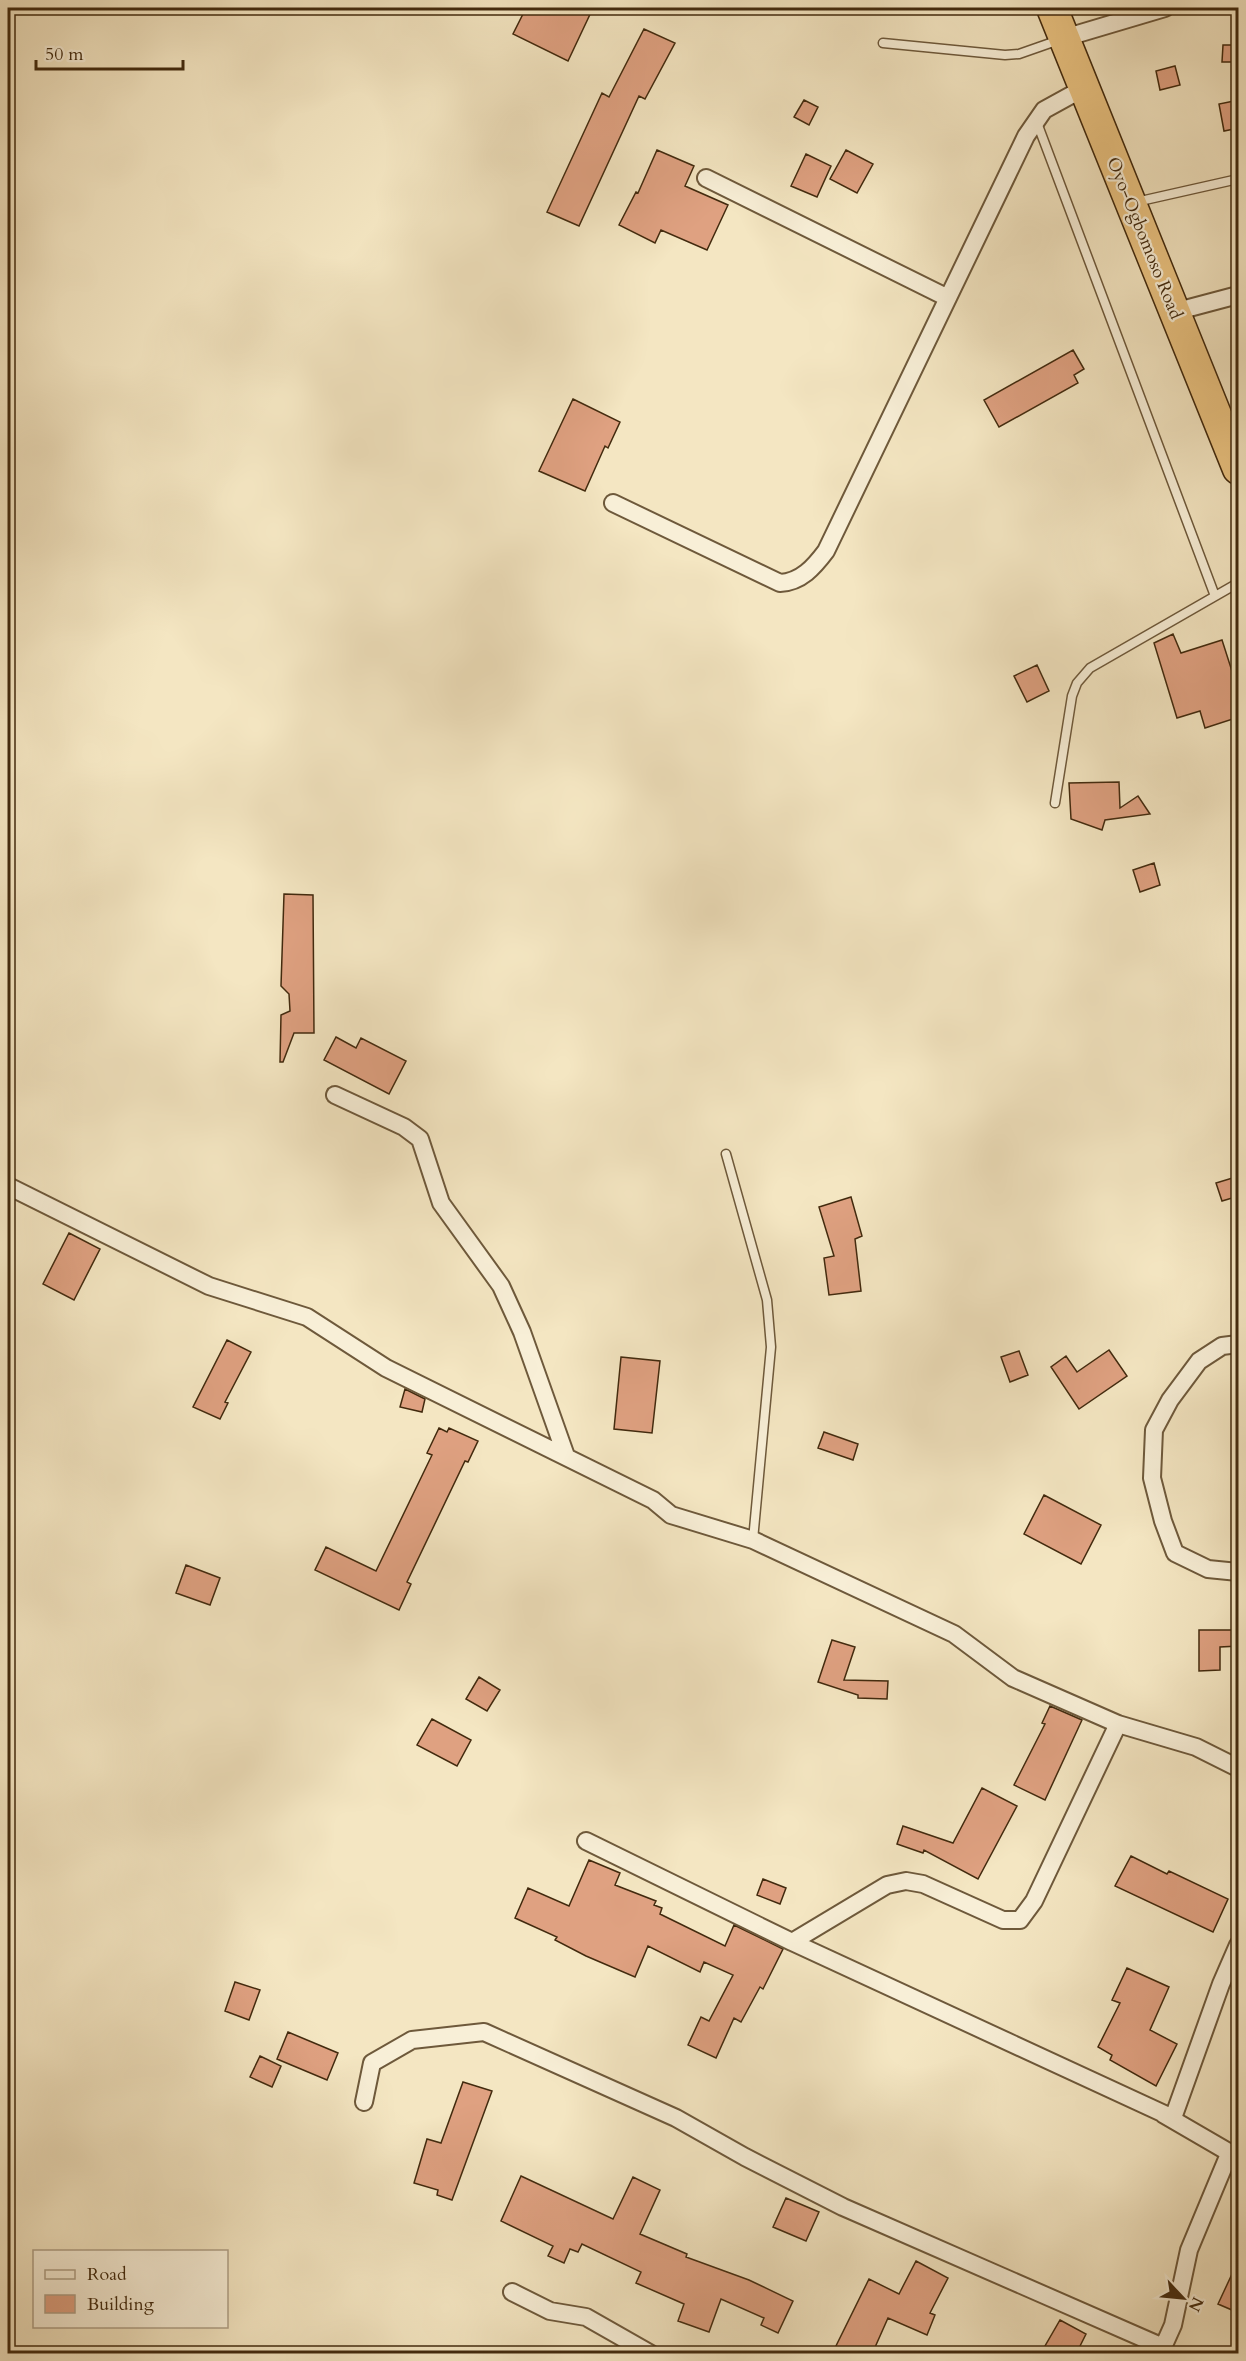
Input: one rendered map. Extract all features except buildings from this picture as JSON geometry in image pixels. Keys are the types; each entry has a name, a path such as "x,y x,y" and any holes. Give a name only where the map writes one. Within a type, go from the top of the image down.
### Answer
{"highway":[{"name":"Oyo-Ogbomoso Road","path":"1052,8 1133,202 1174,312 1239,469"}],"street":[{"path":"1064,38 1165,8"},
{"path":"613,503 780,583 791,582 803,576 826,551 1036,119 1044,110 1084,88"},
{"path":"706,178 948,298"},
{"path":"1174,312 1239,295"},
{"path":"335,1095 404,1127 420,1139 441,1203 501,1286 514,1314 566,1456"},
{"path":"8,1186 209,1286 306,1317 386,1368 653,1500 671,1515 753,1540 954,1634 1013,1678 1118,1724 1196,1747 1239,1768"},
{"path":"1239,1344 1222,1346 1200,1361 1170,1401 1154,1430 1152,1478 1163,1521 1176,1553 1209,1569 1239,1572"},
{"path":"792,1942 887,1885 906,1881 923,1884 1003,1920 1020,1920 1034,1901 1118,1724"},
{"path":"586,1840 792,1942 1173,2118 1221,1984 1239,1945"},
{"path":"364,2102 372,2063 412,2040 484,2032 676,2118 745,2157 843,2207 1162,2350 1173,2325 1189,2250 1234,2156 1157,2111"},
{"path":"512,2292 550,2311 586,2317 651,2354"}],"lane":[{"path":"883,43 1005,55 1019,54 1064,38"},
{"path":"1036,119 1215,597"},
{"path":"1133,202 1239,179"},
{"path":"1055,803 1072,696 1083,675 1090,668 1239,583"},
{"path":"726,1154 767,1300 771,1347 753,1540"}]}
